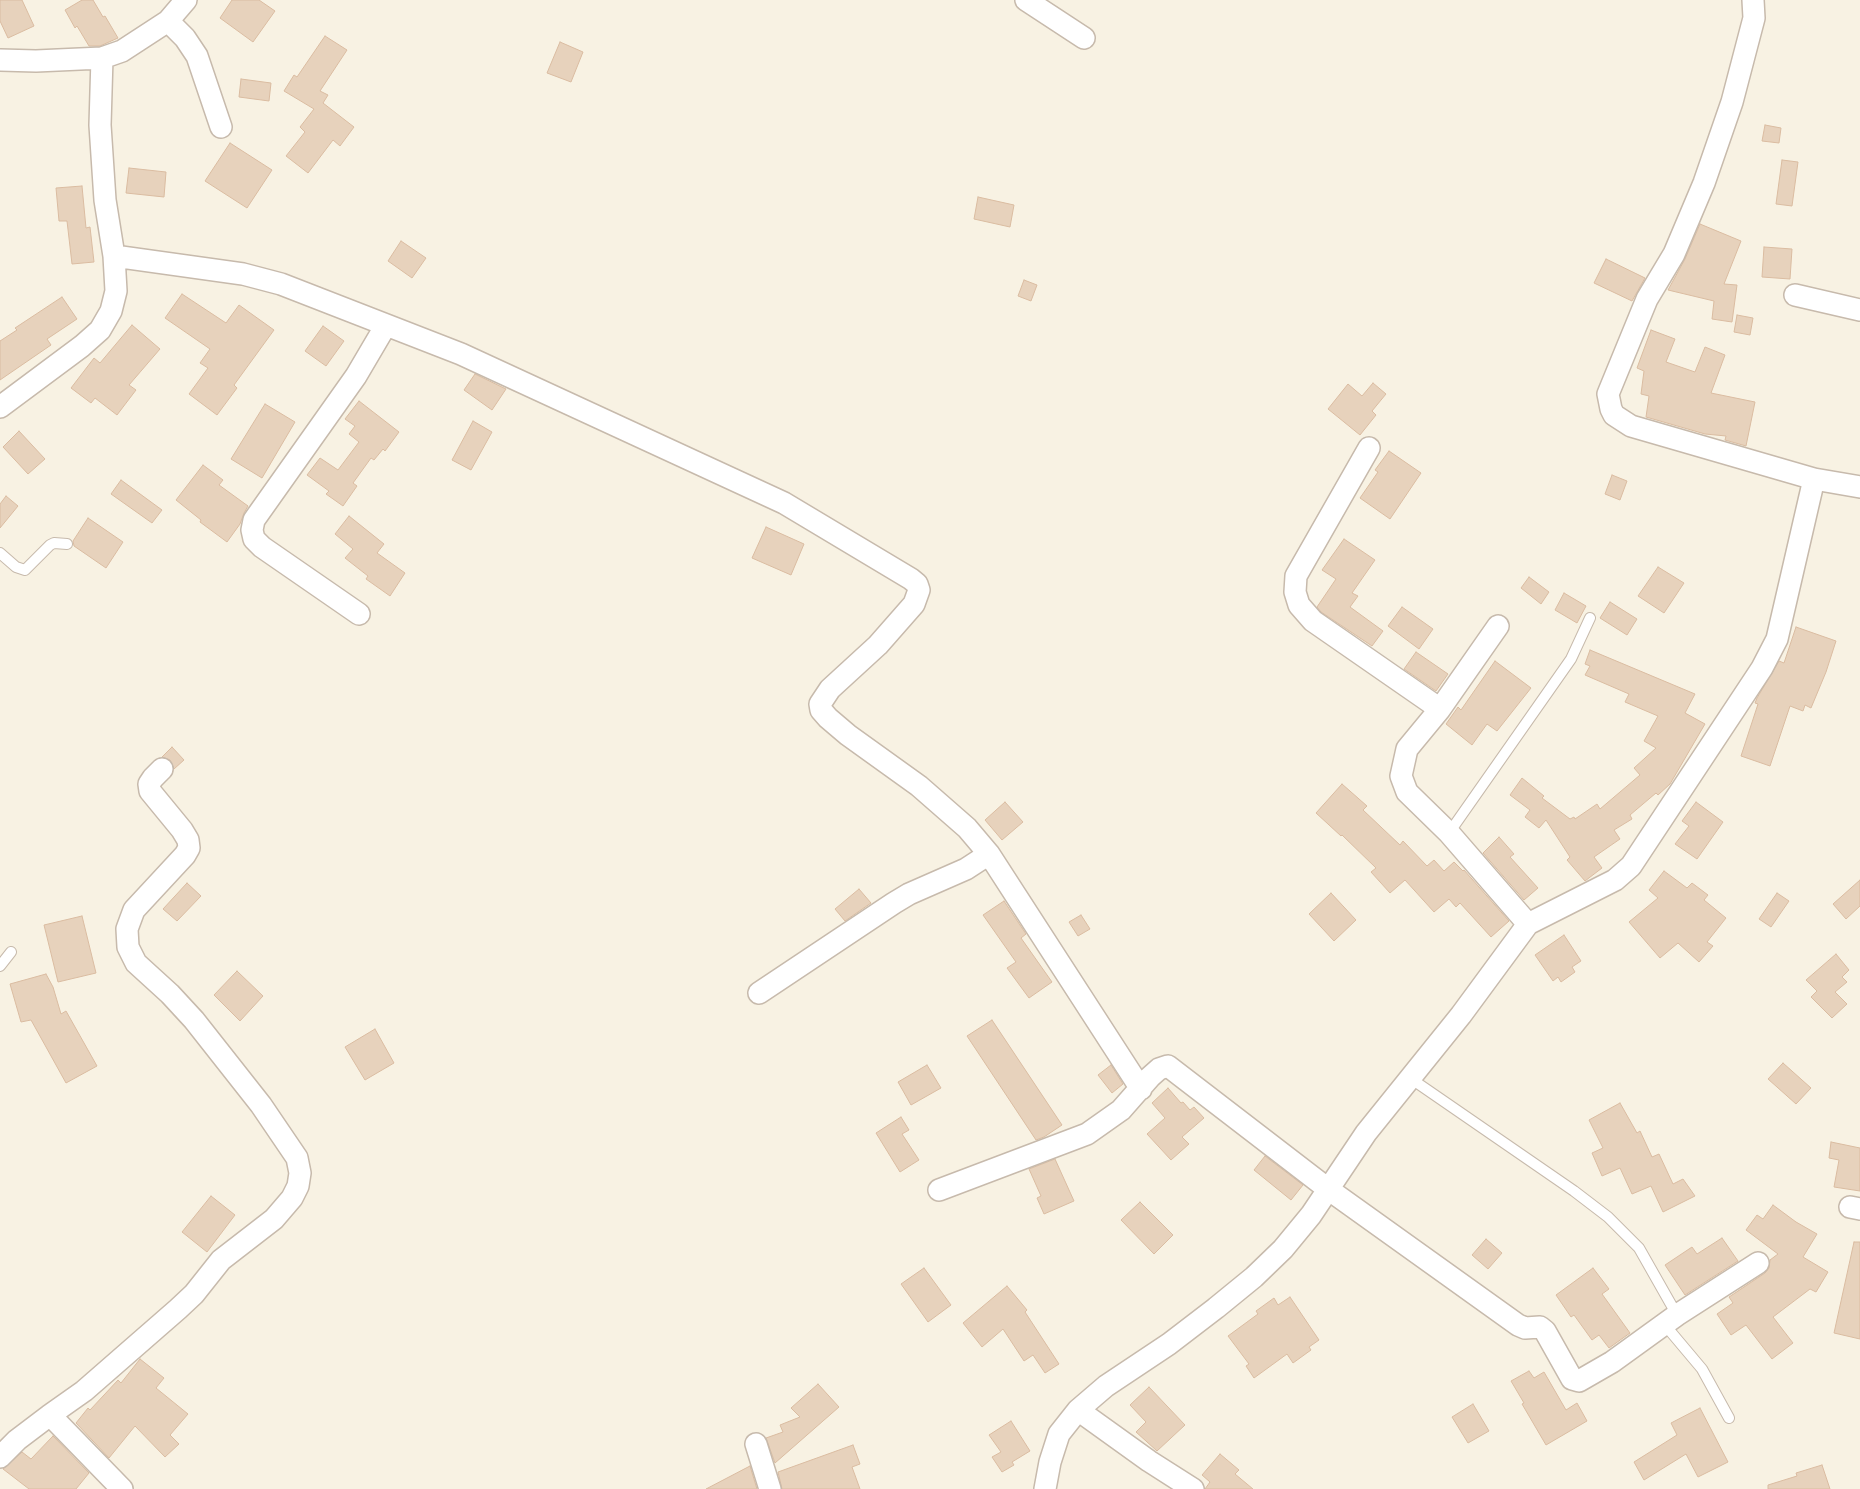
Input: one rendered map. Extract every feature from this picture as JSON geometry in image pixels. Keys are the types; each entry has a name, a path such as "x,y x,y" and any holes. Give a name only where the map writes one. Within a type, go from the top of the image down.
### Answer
{"street":[{"path":"0,60 36,61 102,58 122,51 168,21 186,0"},
{"path":"1026,0 1084,38"},
{"path":"1753,0 1754,18 1732,102 1704,183 1674,254 1648,299 1608,394 1610,409 1614,415 1631,426 1814,478 1860,487"},
{"path":"168,21 185,38 197,56 221,127"},
{"path":"0,407 82,346 100,330 111,312 116,292 114,256 105,200 100,125 102,58"},
{"path":"114,256 243,274 281,284 461,354 784,503 917,584 919,590 914,604 878,645 830,688 820,704 821,710 848,735 919,786 967,828 989,854 1141,1089"},
{"path":"1795,295 1860,310"},
{"path":"359,614 262,547 254,539 252,530 254,520 356,376 386,325"},
{"path":"1368,448 1296,576 1295,592 1299,605 1313,621 1440,709"},
{"path":"1045,1489 1050,1462 1059,1434 1078,1410 1106,1386 1169,1344 1254,1277 1284,1249 1311,1215 1366,1133 1467,1007 1528,924 1615,880 1631,866 1762,668 1777,639 1814,478"},
{"path":"1498,626 1440,709 1408,749 1401,776 1407,792 1450,833 1528,924"},
{"path":"0,1457 17,1440 84,1391 178,1309 194,1294 220,1260 274,1220 286,1208 298,1186 300,1173 297,1158 261,1105 194,1020 170,994 136,963 128,947 127,929 134,910 185,855 189,848 188,840 182,830 150,791 149,784 152,778 162,769"},
{"path":"758,993 894,902 966,869 989,854"},
{"path":"940,1190 1087,1134 1121,1110 1159,1069 1168,1066 1328,1189 1518,1326 1525,1328 1540,1327 1545,1331 1572,1379 1579,1382 1591,1376 1758,1262"},
{"path":"1078,1410 1193,1489"},
{"path":"50,1416 122,1489"},
{"path":"756,1444 770,1489"}],"lane":[{"path":"0,553 16,568 25,570 50,545 54,543 67,544"},
{"path":"1450,833 1571,659 1590,618"},
{"path":"0,966 10,952"},
{"path":"1410,1078 1574,1191 1608,1217 1638,1248 1671,1320 1702,1369 1729,1418"}],"building":[{"path":"0,0 22,0 34,26 8,38 0,21"},
{"path":"82,0 93,0 118,38 100,46 89,46 77,26 75,28 65,10"},
{"path":"232,0 259,0 275,11 253,42 220,18"},
{"path":"325,36 347,50 320,91 328,95 323,103 354,127 340,146 333,140 308,173 286,156 305,132 300,127 314,109 284,91 294,75 297,77"},
{"path":"560,42 583,52 571,82 547,73"},
{"path":"241,79 271,83 269,101 239,97"},
{"path":"1765,125 1781,128 1779,143 1762,141"},
{"path":"230,143 272,170 247,208 205,181"},
{"path":"1782,160 1798,162 1792,206 1776,204"},
{"path":"129,168 166,172 164,197 126,193"},
{"path":"82,186 86,228 90,227 94,262 72,264 67,221 59,221 56,188"},
{"path":"978,197 1014,205 1010,227 974,219"},
{"path":"1700,224 1741,241 1724,284 1737,285 1732,322 1712,319 1714,301 1668,290 1685,259"},
{"path":"401,241 426,258 412,278 388,261"},
{"path":"1764,247 1792,249 1790,279 1762,277"},
{"path":"1606,259 1645,278 1632,301 1594,283"},
{"path":"1024,280 1037,285 1031,301 1018,296"},
{"path":"182,294 226,323 239,305 274,330 234,385 237,388 217,415 189,394 208,368 200,363 210,349 165,318"},
{"path":"62,297 77,319 47,339 51,345 0,380 0,341 17,330 15,328"},
{"path":"1737,315 1753,318 1750,335 1734,332"},
{"path":"132,325 160,349 129,385 136,390 117,415 95,398 91,403 71,388 94,358 100,363"},
{"path":"323,326 344,341 326,366 305,351"},
{"path":"1651,330 1675,339 1666,362 1695,372 1705,347 1725,355 1711,393 1755,402 1746,446 1725,440 1726,436 1705,434 1646,417 1649,396 1641,394 1644,371 1637,368"},
{"path":"475,374 506,389 492,410 464,390"},
{"path":"1373,383 1386,394 1372,411 1376,415 1360,435 1328,409 1348,384 1362,396"},
{"path":"359,401 399,432 385,451 383,449 374,460 371,458 353,483 357,486 343,506 326,494 329,491 307,475 320,458 338,470 359,442 349,434 355,426 345,419"},
{"path":"265,404 295,422 262,478 231,459"},
{"path":"473,421 492,432 471,470 452,460"},
{"path":"19,431 45,459 28,474 3,447"},
{"path":"1389,451 1421,473 1390,519 1360,498 1378,472 1375,470"},
{"path":"203,465 223,480 219,485 248,506 240,524 227,542 200,522 201,520 176,500"},
{"path":"1612,475 1627,481 1620,500 1605,494"},
{"path":"121,480 162,510 152,523 111,494"},
{"path":"6,496 18,506 0,528 0,504"},
{"path":"349,516 384,544 377,553 405,573 390,596 366,579 368,576 345,558 353,549 335,534"},
{"path":"88,518 123,542 106,568 74,546 73,541"},
{"path":"766,527 804,544 791,575 752,558"},
{"path":"1344,539 1375,560 1352,593 1358,596 1350,607 1383,631 1372,646 1321,612 1317,607 1336,579 1322,570"},
{"path":"1658,567 1684,583 1664,613 1638,596"},
{"path":"1529,577 1549,592 1541,604 1521,588"},
{"path":"1564,593 1586,606 1577,623 1555,610"},
{"path":"1610,602 1637,619 1627,635 1600,618"},
{"path":"1402,607 1433,629 1419,649 1388,626"},
{"path":"1796,627 1836,641 1811,708 1805,705 1803,711 1790,706 1770,766 1741,756 1758,704 1755,703 1757,698 1779,661 1784,663"},
{"path":"1590,650 1695,694 1685,713 1705,724 1670,784 1630,815 1632,819 1614,830 1620,839 1594,857 1602,868 1585,881 1567,860 1570,857 1546,820 1539,828 1525,817 1530,810 1510,795 1522,778 1544,796 1542,798 1570,819 1574,817 1575,819 1597,804 1600,809 1640,775 1634,768 1656,748 1644,741 1658,716 1625,702 1629,694 1585,675 1590,666 1585,664"},
{"path":"1416,652 1448,674 1436,691 1404,669"},
{"path":"1495,661 1531,688 1497,731 1487,724 1472,745 1446,724 1458,707 1461,710"},
{"path":"172,747 184,760 174,769 170,760 162,757"},
{"path":"1342,784 1367,806 1363,810 1400,845 1403,841 1427,866 1434,860 1444,871 1454,862 1464,870 1509,921 1491,937 1460,903 1456,907 1449,899 1434,912 1405,880 1390,893 1371,872 1376,868 1316,813"},
{"path":"1005,802 1023,822 1002,840 985,820"},
{"path":"1696,802 1723,822 1697,859 1675,844 1689,826 1682,821"},
{"path":"1499,837 1514,854 1510,857 1538,888 1524,900 1483,853"},
{"path":"1664,871 1687,888 1692,883 1708,895 1704,900 1726,918 1707,942 1713,946 1699,962 1678,943 1660,958 1629,922 1658,898 1649,890"},
{"path":"1860,880 1860,906 1846,919 1833,904"},
{"path":"187,883 201,896 177,921 163,909"},
{"path":"859,889 871,903 845,921 835,909"},
{"path":"1331,893 1356,920 1334,941 1309,914"},
{"path":"1777,893 1789,901 1771,927 1759,919"},
{"path":"1004,901 1026,934 1021,938 1052,982 1029,998 1007,968 1016,962 983,915"},
{"path":"1081,915 1090,929 1078,936 1069,922"},
{"path":"82,916 96,973 58,982 44,925"},
{"path":"1564,935 1581,961 1572,967 1575,972 1561,982 1558,977 1553,981 1535,955"},
{"path":"1836,954 1849,970 1842,977 1847,982 1835,992 1847,1004 1832,1018 1811,997 1817,991 1806,980"},
{"path":"237,971 263,996 240,1021 214,995"},
{"path":"46,974 53,987 61,1014 66,1011 97,1066 66,1083 31,1020 21,1022 10,984"},
{"path":"992,1020 1062,1125 1044,1137 1036,1140 967,1036"},
{"path":"375,1029 394,1063 365,1080 345,1047"},
{"path":"1783,1063 1811,1088 1796,1104 1768,1079"},
{"path":"927,1065 941,1088 911,1105 898,1082"},
{"path":"1111,1065 1123,1084 1112,1093 1098,1075"},
{"path":"1168,1088 1181,1103 1183,1102 1190,1110 1194,1107 1204,1118 1182,1137 1189,1144 1171,1160 1147,1134 1165,1118 1152,1103"},
{"path":"1620,1103 1637,1133 1640,1131 1652,1157 1659,1154 1673,1184 1683,1179 1695,1196 1663,1212 1651,1186 1632,1194 1620,1168 1602,1176 1592,1153 1603,1148 1589,1120"},
{"path":"901,1117 909,1130 902,1134 919,1160 900,1172 876,1133"},
{"path":"1831,1142 1860,1148 1860,1191 1834,1187 1839,1160 1829,1158"},
{"path":"1265,1156 1303,1185 1291,1200 1254,1170"},
{"path":"1055,1159 1074,1201 1044,1214 1037,1198 1041,1196 1029,1169"},
{"path":"211,1196 235,1215 207,1252 182,1232"},
{"path":"1140,1202 1173,1235 1154,1254 1121,1220"},
{"path":"1773,1205 1796,1222 1817,1234 1803,1257 1828,1272 1816,1292 1810,1289 1773,1317 1793,1343 1772,1359 1746,1325 1731,1335 1717,1314 1733,1303 1729,1297 1765,1273 1769,1268 1770,1260 1778,1254 1746,1230 1757,1215 1763,1219"},
{"path":"1722,1238 1738,1261 1685,1295 1665,1265 1692,1247 1697,1254"},
{"path":"1486,1239 1502,1253 1488,1269 1472,1255"},
{"path":"1854,1242 1860,1242 1860,1339 1834,1333"},
{"path":"924,1268 951,1305 928,1322 901,1284"},
{"path":"1593,1268 1609,1289 1602,1294 1630,1333 1609,1348 1599,1335 1592,1340 1574,1315 1571,1317 1556,1295"},
{"path":"1007,1286 1027,1310 1025,1312 1059,1364 1045,1373 1033,1355 1024,1361 1003,1329 982,1347 963,1323"},
{"path":"1290,1297 1319,1340 1309,1347 1311,1350 1293,1363 1287,1354 1254,1378 1246,1366 1249,1364 1228,1336 1258,1314 1256,1311 1274,1298 1278,1305"},
{"path":"140,1359 164,1378 156,1388 188,1414 170,1435 179,1444 165,1457 135,1426 109,1458 76,1423 88,1408 90,1410 118,1380 121,1383"},
{"path":"1529,1371 1534,1378 1544,1372 1566,1410 1577,1403 1587,1421 1546,1445 1511,1381"},
{"path":"818,1384 839,1407 775,1463 766,1438 783,1432 780,1425 800,1417 791,1408"},
{"path":"1149,1387 1185,1425 1157,1451 1136,1432 1146,1422 1130,1405"},
{"path":"1473,1404 1489,1431 1468,1443 1452,1417"},
{"path":"1700,1408 1728,1462 1698,1477 1686,1454 1644,1480 1634,1462 1677,1435 1671,1423"},
{"path":"1011,1421 1030,1451 1012,1462 1014,1465 1002,1472 992,1457 1001,1452 989,1435"},
{"path":"53,1436 89,1473 76,1489 29,1489 3,1469 22,1452 31,1459"},
{"path":"853,1445 860,1464 852,1467 860,1489 782,1489 778,1472"},
{"path":"1220,1454 1239,1470 1235,1474 1253,1489 1205,1489 1210,1482 1202,1475"},
{"path":"1822,1465 1830,1489 1768,1489 1768,1485 1797,1476 1796,1473"},
{"path":"750,1466 757,1489 706,1489"}]}
